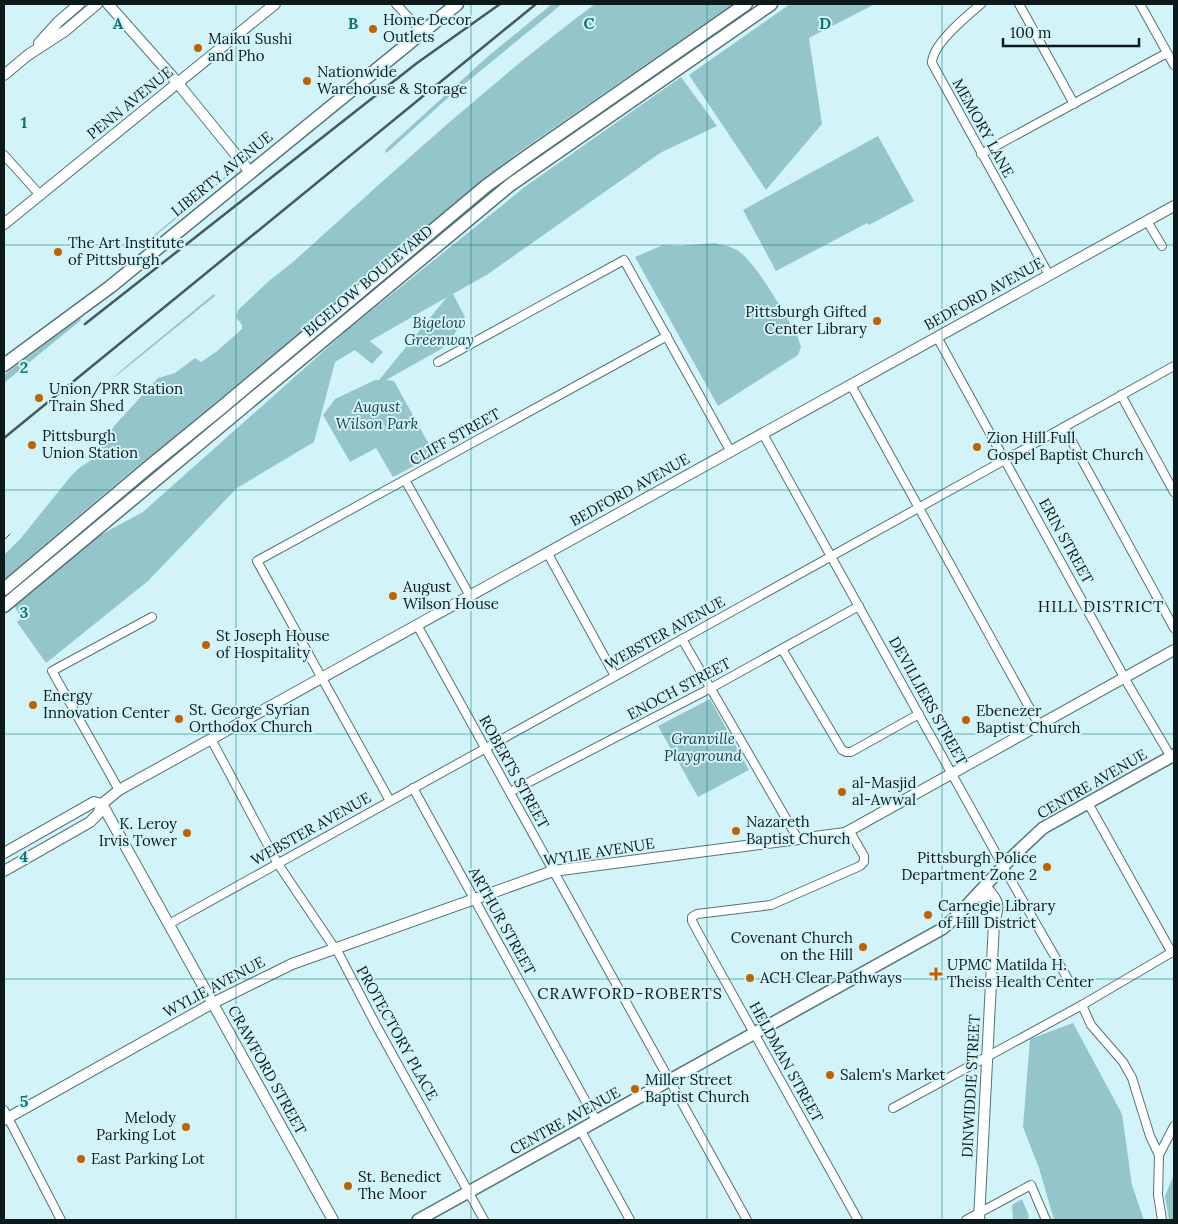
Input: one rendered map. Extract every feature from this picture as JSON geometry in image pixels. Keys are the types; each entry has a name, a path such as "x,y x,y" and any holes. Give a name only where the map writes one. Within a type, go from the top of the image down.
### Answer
{"main road":[{"name":"LIBERTY AVENUE","path":"4,366 110,287 457,4"},
{"name":"BIGELOW BOULEVARD","path":"4,589 498,178 746,4"},
{"name":"BIGELOW BOULEVARD","path":"4,606 510,185 770,4"},
{"name":"CENTRE AVENUE","path":"418,1220 942,929 1043,828 1172,756"}],"street":[{"path":"28,55 58,22 79,4"},
{"path":"4,75 28,55 65,31 97,4"},
{"path":"108,4 152,52 250,172"},
{"name":"PENN AVENUE","path":"4,224 275,4"},
{"path":"396,4 422,32"},
{"name":"MEMORY LANE","path":"981,4 960,22 944,40 933,54 932,63 1049,275"},
{"path":"1020,4 1074,104"},
{"path":"1140,4 1174,65"},
{"path":"982,154 1167,53"},
{"path":"4,155 40,195"},
{"name":"BEDFORD AVENUE","path":"4,871 90,822 98,814 102,804 119,790 1174,206"},
{"path":"1148,221 1162,246"},
{"path":"438,362 624,260 731,452"},
{"name":"CLIFF STREET","path":"322,677 257,561 667,336"},
{"name":"ERIN STREET","path":"937,337 1125,677 1172,756"},
{"name":"WEBSTER AVENUE","path":"169,924 1174,366"},
{"path":"851,385 1039,725"},
{"path":"1121,395 1174,492"},
{"path":"1064,427 1174,628"},
{"name":"DEVILLIERS STREET","path":"763,434 1069,981"},
{"path":"405,480 470,596"},
{"path":"548,554 615,676"},
{"name":"ENOCH STREET","path":"510,792 711,688 859,606"},
{"path":"119,790 52,671 152,617"},
{"name":"ROBERTS STREET","path":"417,625 747,1220"},
{"path":"682,639 798,840"},
{"path":"782,649 842,750 846,752 851,752 919,714"},
{"name":"WYLIE AVENUE","path":"5,1116 213,1003 292,964 553,871 845,833 1174,650"},
{"path":"322,677 390,801"},
{"name":"PROTECTORY PLACE","path":"211,739 278,864 340,956 377,1027 484,1220"},
{"name":"ARTHUR STREET","path":"413,788 596,1120"},
{"name":"BEDFORD AVENUE","path":"4,853 94,802 102,804"},
{"path":"893,1108 1082,1005 1173,952 1088,803"},
{"name":"CRAWFORD STREET","path":"102,804 333,1220"},
{"name":"HELDMAN STREET","path":"849,830 864,856 864,862 860,866 771,905 697,914 692,917 696,929 858,1220"},
{"name":"DINWIDDIE STREET","path":"980,1218 994,923 988,903 981,889"},
{"path":"1082,1005 1091,1024 1123,1062 1132,1078 1150,1136 1159,1155"},
{"path":"5,1116 61,1220"},
{"path":"1162,1220 1158,1195 1159,1155 1174,1126"},
{"path":"580,1129 630,1220"},
{"path":"966,1220 980,1218 1031,1185 1046,1220"}],"green space":[{"path":"552,4 562,4 451,95 385,153 386,149 486,58"},
{"path":"595,4 733,4 516,154 422,230 214,405 130,472 4,579 4,555 21,538 71,476 91,460 115,425 158,378 175,373 195,358 201,362 216,352 242,329 242,325 236,317 238,310 269,281 293,262 479,97"},
{"path":"790,4 875,4 809,38 822,124 766,190 689,75"},
{"path":"681,77 717,126 660,153 488,274 453,294 465,317 454,335 457,340 386,380 394,381 435,455 393,477 376,448 350,462 323,415 335,399 375,380 379,380 447,297 370,341 383,352 372,364 355,350 335,362 314,442 237,488 148,581 46,663 17,622 21,618 14,605 95,538 143,512 344,333 342,331 349,325 351,327 526,186"},
{"path":"878,136 914,201 869,225 867,223 776,271 743,210"},
{"path":"231,172 232,173 154,235"},
{"path":"715,243 737,250 753,266 785,314 797,335 801,347 798,355 718,406 635,257 663,245 680,246"},
{"path":"214,294 215,296 110,381 125,367"},
{"path":"80,318 81,320 4,383 4,375"},
{"name":"Granville Playground","path":"710,699 749,770 698,797 658,726"},
{"path":"1073,1023 1122,1114 1132,1185 1144,1220 1054,1220 1039,1168 1023,1127 1030,1039"},
{"path":"1174,1174 1174,1220 1169,1220 1165,1196"},
{"path":"1022,1199 1029,1216 1027,1220 1013,1220 1012,1205"}],"tram line":[{"path":"4,540 10,534"}],"railway":[{"path":"85,324 417,63 500,4"},
{"path":"4,438 536,4"}],"place":[{"name":"Home Decor Outlets","path":"373,29"},
{"name":"Maiku Sushi and Pho","path":"198,48"},
{"name":"Nationwide Warehouse & Storage","path":"307,81"},
{"name":"The Art Institute of Pittsburgh","path":"58,252"},
{"name":"Pittsburgh Gifted Center Library","path":"877,321"},
{"name":"Union/PRR Station Train Shed","path":"39,398"},
{"name":"Pittsburgh Union Station","path":"32,445"},
{"name":"Zion Hill Full Gospel Baptist Church","path":"977,447"},
{"name":"August Wilson House","path":"393,596"},
{"name":"St Joseph House of Hospitality","path":"206,645"},
{"name":"Energy Innovation Center","path":"33,705"},
{"name":"St. George Syrian Orthodox Church","path":"179,719"},
{"name":"Ebenezer Baptist Church","path":"966,720"},
{"name":"al-Masjid al-Awwal","path":"842,792"},
{"name":"Nazareth Baptist Church","path":"736,831"},
{"name":"K. Leroy Irvis Tower","path":"187,833"},
{"name":"Pittsburgh Police Department Zone 2","path":"1047,867"},
{"name":"Carnegie Library of Hill District","path":"928,915"},
{"name":"Covenant Church on the Hill","path":"863,947"},
{"name":"UPMC Matilda H. Theiss Health Center","path":"936,974"},
{"name":"ACH Clear Pathways","path":"750,978"},
{"name":"Salem's Market","path":"830,1075"},
{"name":"Miller Street Baptist Church","path":"635,1089"},
{"name":"Melody Parking Lot","path":"186,1127"},
{"name":"East Parking Lot","path":"81,1159"},
{"name":"St. Benedict The Moor","path":"348,1186"}],"district":[{"name":"HILL DISTRICT","path":"1101,606"},
{"name":"CRAWFORD-ROBERTS","path":"630,993"}],"park label":[{"name":"Bigelow Greenway","path":"439,332"},
{"name":"August Wilson Park","path":"377,416"}]}
